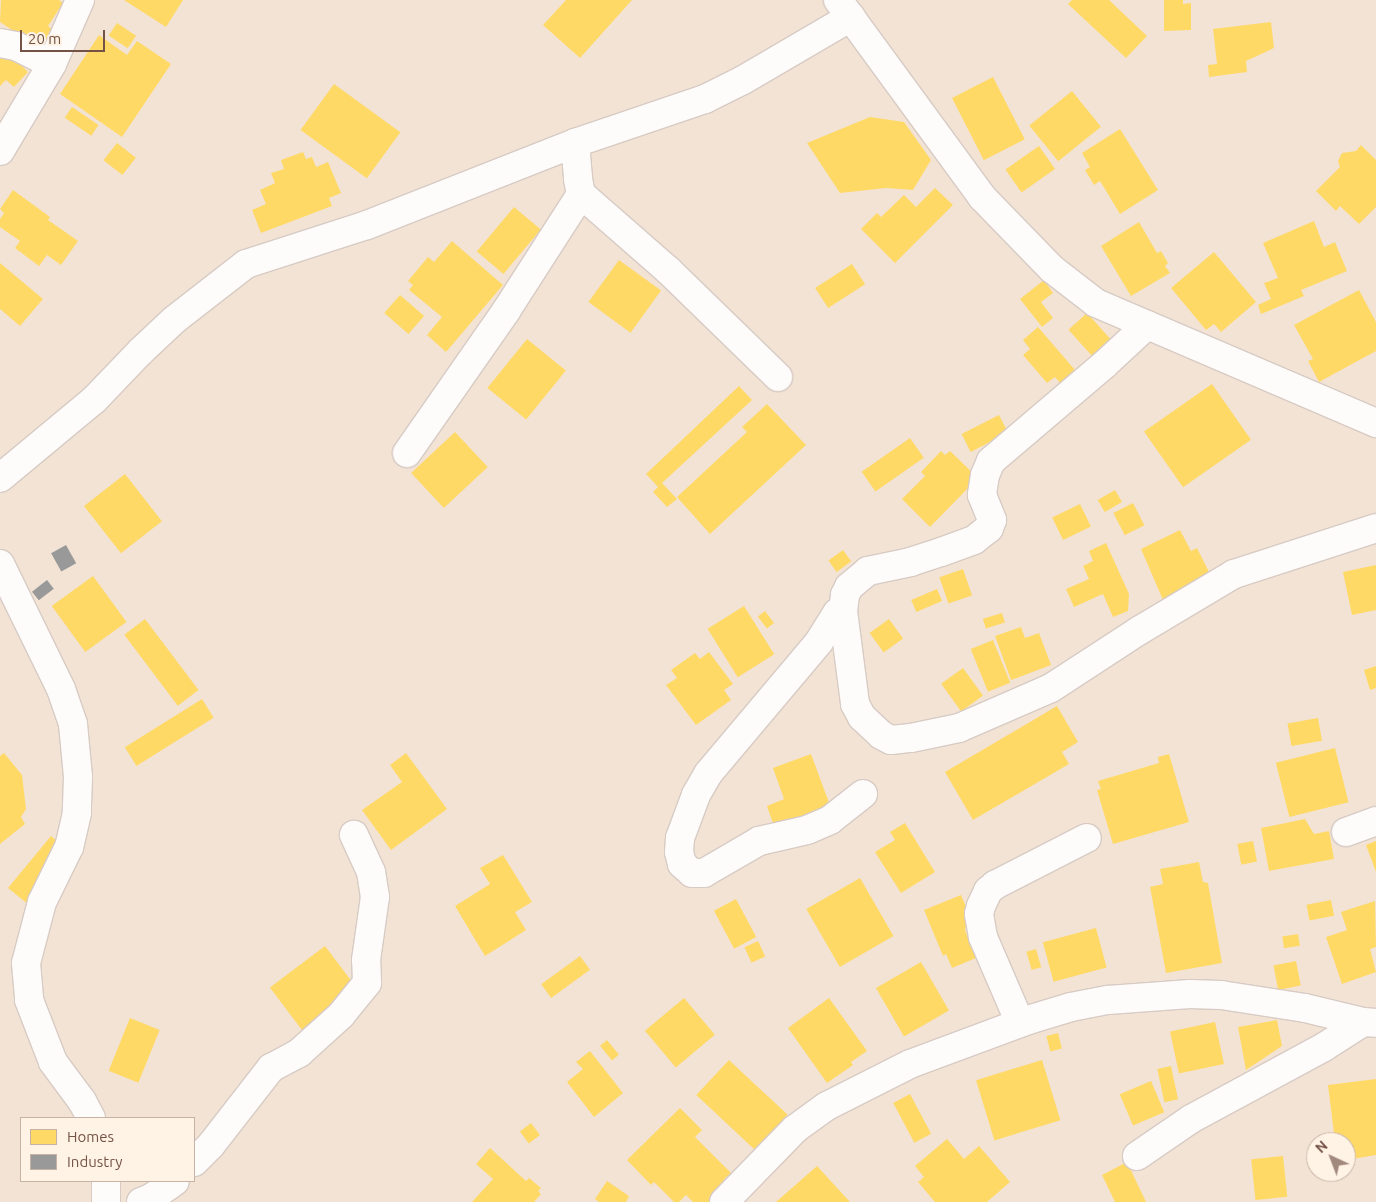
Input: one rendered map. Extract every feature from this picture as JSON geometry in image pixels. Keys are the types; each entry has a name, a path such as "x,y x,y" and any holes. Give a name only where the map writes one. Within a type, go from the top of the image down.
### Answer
{"street":[{"path":"1,148 52,64 80,0"},
{"path":"0,478 94,400 141,350 174,320 246,264 367,225 575,142 705,99 743,80 844,9 982,197 1052,269 1096,303 1376,422"},
{"path":"0,43 16,46 52,64"},
{"path":"407,452 506,311 581,194 575,142"},
{"path":"581,194 669,271 778,377"},
{"path":"1147,324 1105,364 992,461 985,475 982,495 992,520 989,528 974,540 941,552 911,562 868,571 855,580 849,588 845,596 843,610 855,704 862,718 881,735 891,740 911,738 958,728 1051,688 1140,630 1234,574 1376,528"},
{"path":"0,564 61,689 73,724 78,777 77,812 69,847 42,902 26,963 29,1000 53,1062 82,1101 90,1117"},
{"path":"843,610 837,613 819,642 708,774 696,795 680,838 679,852 682,864 692,873 704,872 759,841 807,830 830,820 863,794"},
{"path":"1346,832 1376,822"},
{"path":"195,1161 211,1145 271,1068 299,1053 341,1015 367,983 366,960 375,897 371,872 354,835"},
{"path":"1020,1023 983,937 979,914 981,906 988,891 995,885 1087,838"},
{"path":"724,1202 795,1129 827,1106 910,1064 1020,1023 1071,1007 1108,1000 1190,994 1233,996 1305,1008 1369,1023"},
{"path":"1137,1156 1191,1120 1369,1023"},
{"path":"106,1182 106,1202"},
{"path":"141,1202 173,1182"}],"shaded area":[{"path":"0,0 1376,0 1376,1202 0,1202"}],"building: Homes":[{"path":"1,0 59,0 63,3 48,26 54,31 43,46 35,45 0,22"},
{"path":"124,0 183,0 166,27"},
{"path":"566,0 632,0 580,58 543,25"},
{"path":"1072,0 1109,0 1147,36 1126,58 1068,4"},
{"path":"1164,0 1183,0 1183,4 1191,3 1191,30 1164,31"},
{"path":"1271,22 1274,48 1246,61 1247,72 1209,77 1208,65 1217,64 1213,29"},
{"path":"117,23 136,36 128,48 109,35"},
{"path":"99,35 127,55 137,41 171,64 122,137 60,94"},
{"path":"4,48 28,72 14,87 6,80 0,86 0,51"},
{"path":"993,77 1025,139 984,160 952,98"},
{"path":"334,84 400,132 367,178 300,130"},
{"path":"1072,91 1101,127 1058,161 1029,126"},
{"path":"72,107 99,125 91,136 65,118"},
{"path":"870,117 904,122 931,160 913,190 886,188 840,193 807,143"},
{"path":"1120,129 1158,190 1120,214 1100,181 1094,185 1085,170 1090,167 1082,153"},
{"path":"117,143 136,158 122,175 103,160"},
{"path":"1361,145 1376,160 1376,207 1359,224 1340,206 1336,211 1316,191 1340,167 1338,161 1342,153 1356,151"},
{"path":"1039,146 1055,169 1021,192 1005,170"},
{"path":"303,152 306,159 312,157 316,167 328,162 341,193 329,198 332,206 261,233 252,210 266,204 260,190 275,183 271,173 284,169 281,160"},
{"path":"935,188 953,205 895,263 861,229 877,213 881,217 904,195 916,207"},
{"path":"13,190 50,217 48,220 78,241 61,265 47,255 39,266 15,248 20,241 0,227 0,219 4,213 0,209"},
{"path":"514,207 541,229 504,274 477,251"},
{"path":"1314,221 1324,247 1335,242 1347,271 1301,290 1304,296 1261,314 1258,305 1271,299 1264,283 1278,278 1263,243"},
{"path":"1139,222 1157,253 1161,251 1168,263 1165,266 1170,273 1131,296 1101,246"},
{"path":"452,241 503,285 446,352 427,335 442,317 409,290 413,285 408,281 428,257 434,262"},
{"path":"1214,252 1256,302 1221,332 1214,324 1206,330 1171,288"},
{"path":"619,260 661,291 631,333 588,302"},
{"path":"0,263 43,299 20,326 0,309"},
{"path":"852,264 865,284 828,308 815,288"},
{"path":"1044,280 1053,293 1041,302 1053,318 1042,327 1020,299"},
{"path":"1359,290 1376,322 1376,351 1319,382 1308,361 1313,359 1294,325"},
{"path":"400,295 424,316 408,334 384,313"},
{"path":"1087,313 1116,345 1097,362 1068,330"},
{"path":"1038,327 1081,377 1066,390 1055,377 1047,383 1023,355 1030,349 1023,340"},
{"path":"527,339 566,370 526,419 487,388"},
{"path":"1212,384 1251,440 1183,487 1144,432"},
{"path":"739,386 752,400 662,483 677,499 667,507 653,492 658,487 646,474"},
{"path":"767,404 806,445 710,534 677,497 747,432 742,427"},
{"path":"999,415 1008,433 971,452 962,434"},
{"path":"455,432 488,467 444,508 411,473"},
{"path":"910,438 924,458 875,492 862,472"},
{"path":"941,451 945,455 950,451 978,478 930,527 902,499 925,476 921,472"},
{"path":"125,474 162,521 121,553 84,506"},
{"path":"1115,490 1122,502 1105,512 1098,500"},
{"path":"1133,503 1144,525 1125,535 1113,513"},
{"path":"1080,504 1091,526 1063,540 1052,518"},
{"path":"1180,530 1191,551 1197,548 1211,576 1163,600 1141,549"},
{"path":"1106,543 1129,594 1128,611 1113,617 1103,594 1074,607 1066,589 1089,579 1083,566 1093,561 1089,551"},
{"path":"843,550 851,561 837,572 828,561"},
{"path":"1376,565 1376,610 1352,615 1343,572"},
{"path":"963,569 972,595 948,604 939,577"},
{"path":"93,576 127,622 85,652 52,606"},
{"path":"937,589 942,601 916,612 911,600"},
{"path":"744,606 774,654 738,677 708,629"},
{"path":"765,611 774,623 767,628 758,616"},
{"path":"1002,613 1005,623 986,628 983,619"},
{"path":"145,619 199,690 178,706 124,635"},
{"path":"889,619 903,638 884,653 870,633"},
{"path":"1021,627 1025,638 1039,633 1051,665 1011,680 995,636"},
{"path":"993,640 1010,683 988,692 971,649"},
{"path":"709,652 733,684 724,690 731,700 696,725 666,685 677,678 671,670 695,653 700,659"},
{"path":"1376,666 1376,688 1370,690 1364,670"},
{"path":"963,668 983,696 961,711 941,684"},
{"path":"202,699 214,718 136,766 125,747"},
{"path":"1057,706 1078,742 1062,752 1069,764 973,820 945,772"},
{"path":"1318,718 1322,741 1291,746 1287,723"},
{"path":"1335,748 1349,802 1289,817 1276,763"},
{"path":"4,753 22,775 26,809 21,817 25,824 0,844 0,756"},
{"path":"406,753 447,809 391,850 362,810 402,782 390,765"},
{"path":"811,754 831,808 775,829 767,806 784,799 773,768"},
{"path":"1169,754 1189,822 1113,844 1097,790 1101,789 1098,781 1159,763 1158,757"},
{"path":"1305,819 1314,834 1329,831 1334,859 1269,871 1261,828"},
{"path":"905,823 935,872 901,893 875,852 895,840 890,832"},
{"path":"51,836 66,849 29,905 8,888"},
{"path":"1253,841 1257,862 1241,865 1237,844"},
{"path":"1376,841 1376,872 1366,845"},
{"path":"503,855 532,902 515,912 526,930 485,956 455,906 490,884 480,868"},
{"path":"1199,862 1203,882 1208,883 1222,963 1166,973 1150,887 1163,884 1160,869"},
{"path":"860,878 894,936 840,967 806,909"},
{"path":"961,895 969,914 965,930 976,958 952,968 946,954 943,956 924,910"},
{"path":"736,899 756,937 734,949 714,911"},
{"path":"1331,900 1334,916 1310,920 1306,905"},
{"path":"1375,901 1376,947 1370,949 1376,972 1342,984 1326,937 1347,930 1341,912"},
{"path":"1096,928 1107,968 1053,982 1043,942"},
{"path":"1298,934 1300,946 1284,948 1282,937"},
{"path":"758,941 765,956 752,963 744,947"},
{"path":"325,946 357,988 302,1030 270,988"},
{"path":"1036,949 1041,967 1032,970 1026,952"},
{"path":"580,956 590,970 551,998 541,984"},
{"path":"1296,961 1301,986 1278,990 1273,965"},
{"path":"921,962 949,1010 904,1036 876,988"},
{"path":"684,998 715,1035 676,1068 645,1031"},
{"path":"829,998 867,1051 851,1062 853,1065 827,1083 788,1028"},
{"path":"130,1018 160,1030 138,1083 109,1071"},
{"path":"1277,1020 1282,1046 1246,1070 1238,1027"},
{"path":"1215,1022 1224,1064 1179,1074 1170,1032"},
{"path":"1058,1033 1062,1049 1050,1051 1046,1036"},
{"path":"607,1040 619,1055 612,1060 600,1046"},
{"path":"590,1051 623,1093 594,1117 567,1082 583,1069 576,1062"},
{"path":"729,1060 788,1115 755,1150 696,1095"},
{"path":"1042,1060 1060,1120 994,1140 976,1080"},
{"path":"1171,1066 1178,1099 1164,1102 1157,1069"},
{"path":"1376,1079 1376,1155 1356,1158 1356,1132 1334,1132 1328,1085"},
{"path":"1151,1081 1164,1112 1133,1126 1120,1094"},
{"path":"910,1094 931,1134 914,1143 893,1103"},
{"path":"680,1108 702,1130 695,1137 731,1173 724,1179 729,1184 711,1202 693,1202 686,1195 679,1202 674,1202 654,1182 651,1185 627,1160"},
{"path":"531,1123 540,1135 529,1143 520,1131"},
{"path":"947,1139 964,1159 979,1146 1010,1182 987,1202 935,1202 918,1182 924,1177 915,1166"},
{"path":"490,1148 526,1181 529,1178 541,1188 538,1191 541,1194 534,1202 472,1202 493,1179 476,1164"},
{"path":"1283,1156 1287,1197 1255,1200 1251,1159"},
{"path":"1127,1162 1146,1202 1115,1202 1102,1175"},
{"path":"817,1166 850,1202 776,1202"},
{"path":"607,1181 629,1196 626,1202 599,1202 595,1199"}],"building: Industry":[{"path":"66,545 76,563 61,572 51,553"},
{"path":"47,580 54,589 39,600 32,592"}]}
